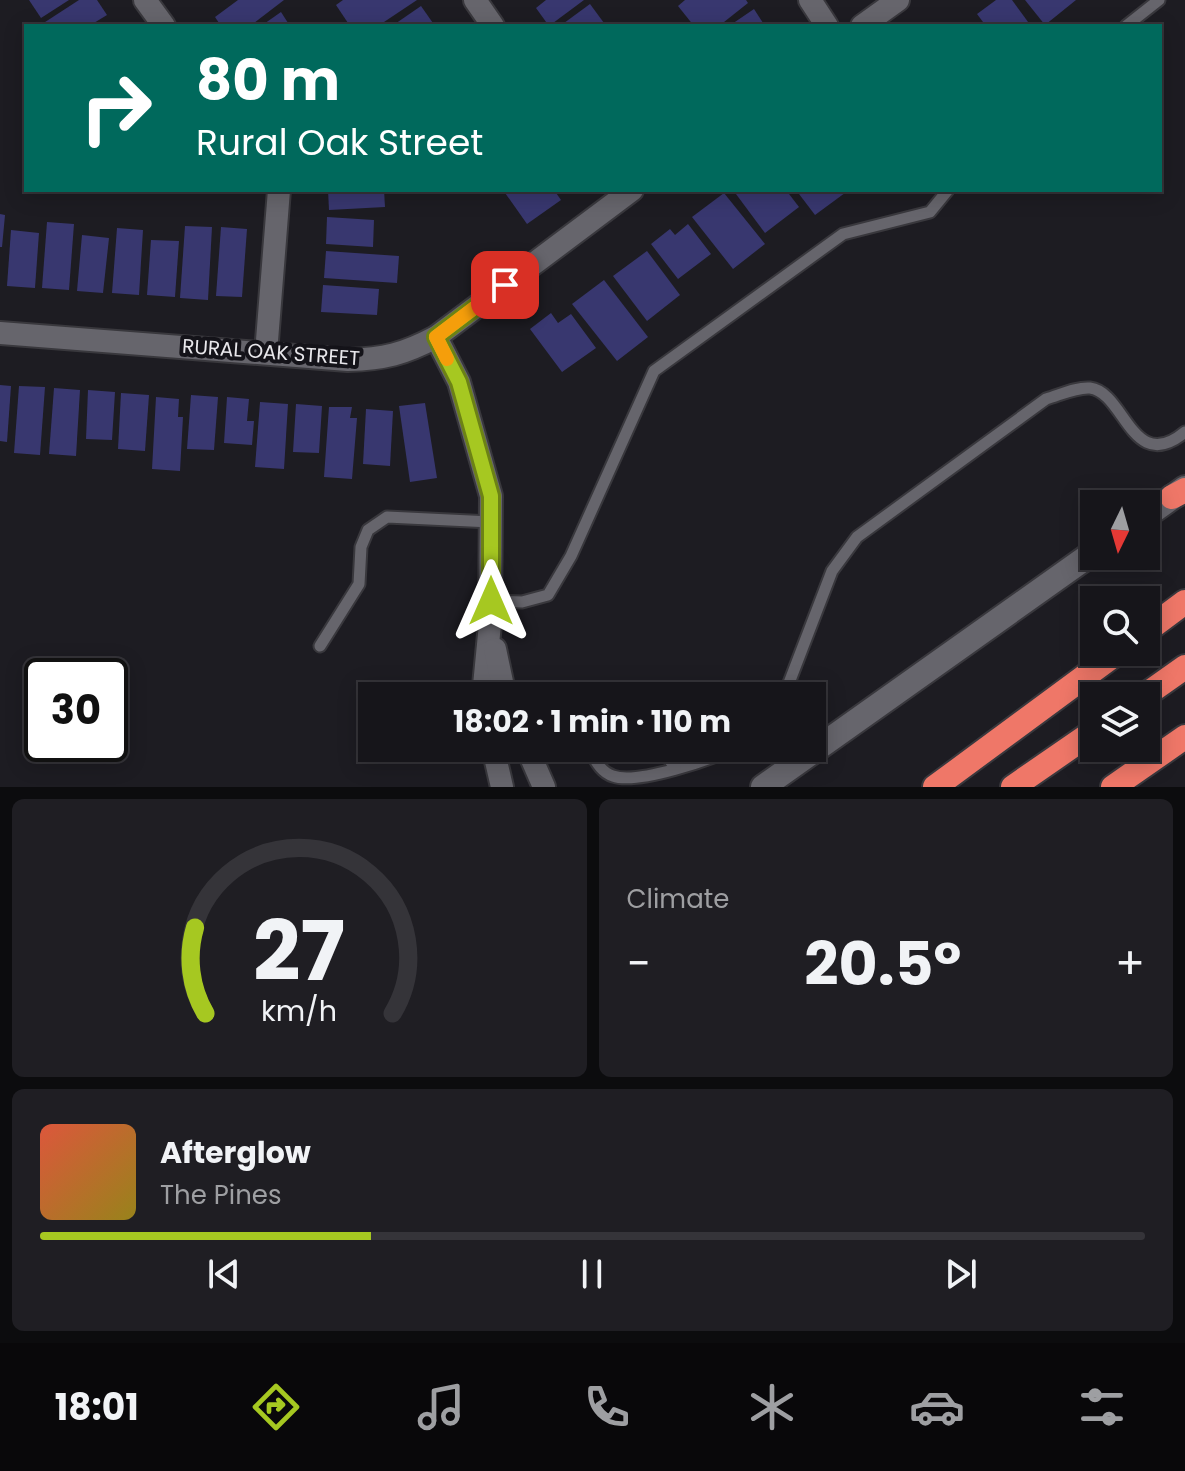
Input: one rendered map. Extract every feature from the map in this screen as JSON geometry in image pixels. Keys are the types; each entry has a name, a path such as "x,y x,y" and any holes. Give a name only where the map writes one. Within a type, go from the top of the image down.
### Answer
{"highway":[{"path":"1160,621 1185,602"},
{"path":"935,787 1099,666"},
{"path":"1160,685 1185,667"},
{"path":"1113,787 1185,737"},
{"path":"1013,787 1080,741"}],"main road":[{"path":"1160,506 1181,492"},
{"path":"763,787 1080,562"}],"street":[{"path":"145,0 163,24"},
{"path":"475,0 492,24"},
{"path":"810,0 826,24"},
{"path":"865,24 898,0"},
{"path":"266,353 279,192"},
{"name":"RURAL OAK STREET","path":"0,333 348,360 381,359 410,351 436,337 622,193"},
{"path":"436,337 459,382 491,496 491,601 484,682"},
{"path":"490,624 502,682"},
{"path":"496,762 502,787"},
{"path":"533,762 544,787"}],"lane":[{"path":"1129,24 1159,0"},
{"path":"491,601 522,602 548,595 571,556 654,371 843,234 930,212 946,192"},
{"path":"789,682 832,571 857,537 1046,399 1091,388 1102,393 1139,438 1149,443 1175,441 1185,432"},
{"path":"320,646 359,584 361,547 368,530 387,517 491,522"},
{"path":"596,762 614,777 632,777 705,762"},
{"path":"671,762 675,768"}],"building":[{"path":"29,0 69,0 41,18"},
{"path":"79,0 97,0 107,15 92,24 42,24"},
{"path":"238,0 284,0 253,24 220,24 215,17"},
{"path":"343,0 417,0 381,24 349,24 336,5"},
{"path":"546,0 584,0 552,24 548,24 536,8"},
{"path":"685,0 746,0 748,3 722,24 692,24 678,6"},
{"path":"996,0 1012,0 1030,24 984,24 977,14"},
{"path":"1025,0 1076,0 1046,24"},
{"path":"590,4 604,23 603,24 563,24"},
{"path":"421,6 434,24 395,24"},
{"path":"754,9 764,24 732,24"},
{"path":"281,12 289,24 264,24"},
{"path":"328,192 384,192 385,207 329,210"},
{"path":"504,192 555,192 561,200 527,224"},
{"path":"734,192 788,192 799,207 765,233"},
{"path":"798,192 846,192 815,215"},
{"path":"724,193 765,244 733,269 692,217"},
{"path":"0,214 5,215 2,247 0,247"},
{"path":"327,217 374,220 373,247 326,244"},
{"path":"47,222 74,224 69,290 42,288"},
{"path":"688,224 711,254 678,279 651,244 670,229 675,235"},
{"path":"185,226 212,227 208,300 180,298"},
{"path":"221,227 247,229 242,297 216,296"},
{"path":"117,228 143,230 139,295 112,293"},
{"path":"11,230 39,233 35,288 7,286"},
{"path":"82,235 109,238 103,293 77,291"},
{"path":"151,240 179,241 175,297 147,295"},
{"path":"326,251 399,256 397,283 324,278"},
{"path":"647,251 680,295 647,321 613,276"},
{"path":"604,280 648,337 617,361 572,304"},
{"path":"323,285 379,289 377,315 321,312"},
{"path":"551,313 558,323 571,314 596,348 562,372 530,329"},
{"path":"0,385 11,386 7,442 0,441"},
{"path":"19,386 45,387 40,455 14,453"},
{"path":"54,388 80,390 76,456 49,454"},
{"path":"88,390 115,392 112,440 86,439"},
{"path":"121,393 149,395 145,451 118,449"},
{"path":"191,395 218,397 214,450 187,449"},
{"path":"156,397 179,399 178,417 183,417 180,471 152,469"},
{"path":"227,397 249,399 247,421 254,421 252,445 224,443"},
{"path":"260,402 288,404 284,469 255,467"},
{"path":"425,403 437,478 410,482 399,406"},
{"path":"296,404 322,406 319,453 293,452"},
{"path":"329,407 352,407 350,418 357,418 352,479 324,477"},
{"path":"366,409 393,411 390,466 363,464"}],"slow traffic":[{"path":"447,359 436,337 474,308"}],"route":[{"path":"491,601 491,496 459,382 436,337 505,285"}]}
